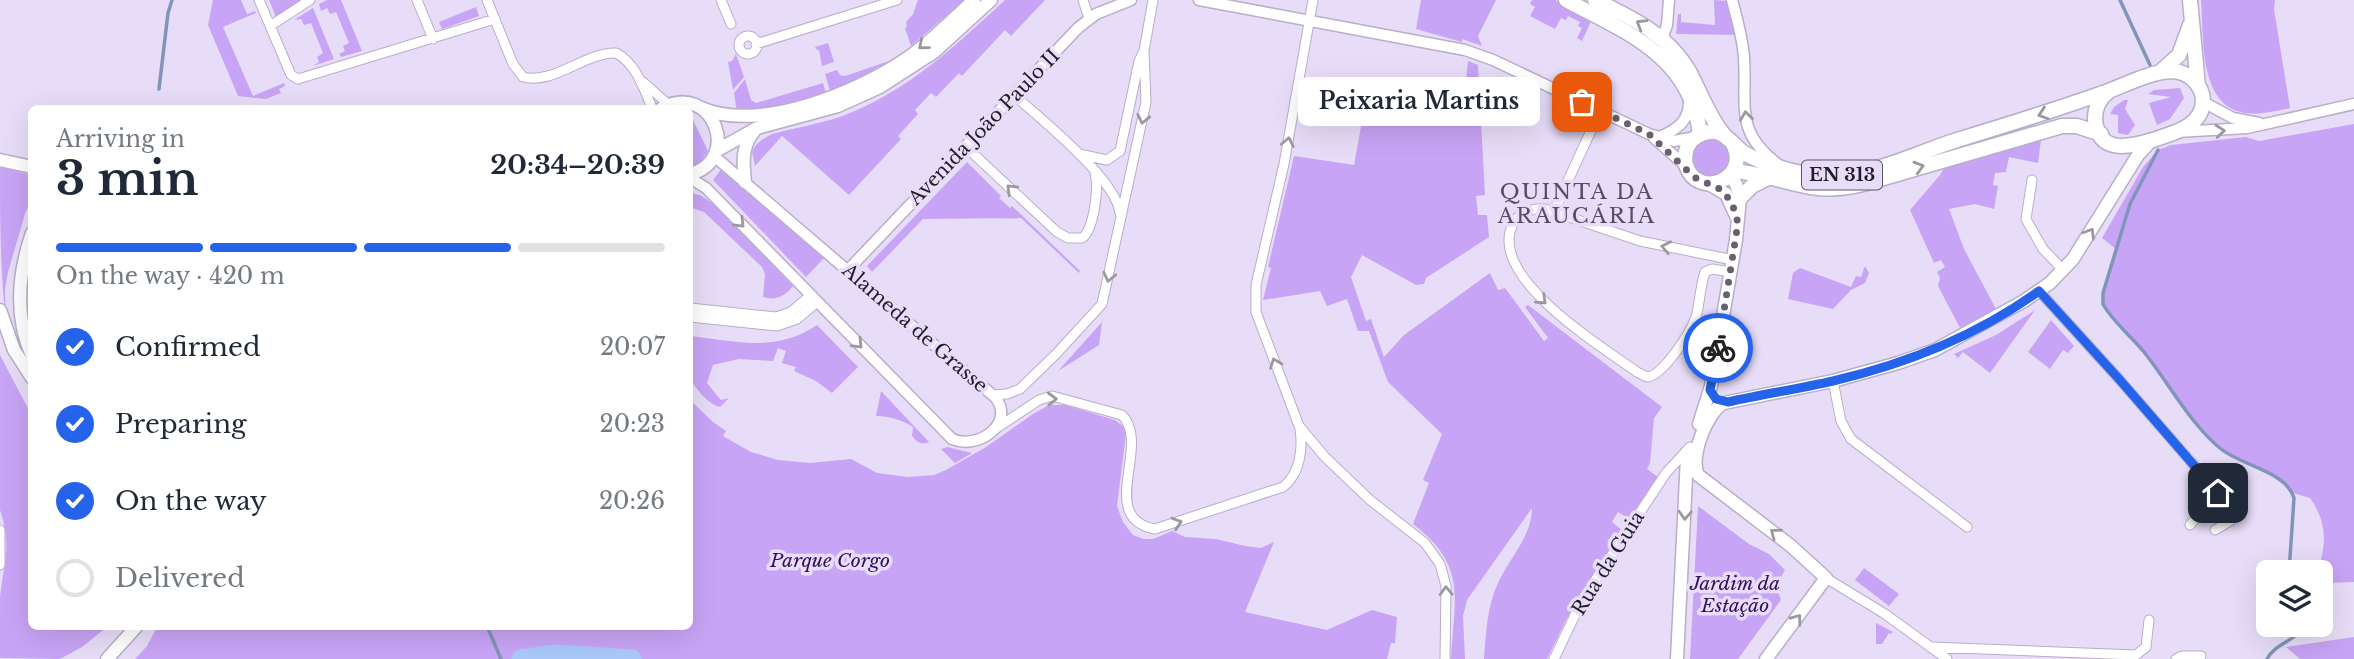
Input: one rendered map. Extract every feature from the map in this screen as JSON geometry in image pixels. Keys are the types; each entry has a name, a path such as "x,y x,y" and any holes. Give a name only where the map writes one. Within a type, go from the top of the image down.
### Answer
{"main road":[{"path":"693,106 721,114 748,116 837,94 909,57 974,0"},
{"path":"715,153 757,128 826,110 880,87 934,52 991,0"},
{"path":"1566,0 1642,40 1670,66 1689,95 1698,119 1698,135 1687,149 1685,159 1688,168 1698,180 1726,194 1732,203 1738,223"},
{"path":"1595,0 1638,21 1662,39 1688,71 1713,119 1737,156 1732,173 1741,198 1732,266 1710,390 1690,447 1686,480 1677,659"},
{"name":"EN 313","path":"1698,135 1709,132 1728,139 1749,155 1784,169 1822,177 1860,173 2159,73 2173,62 2181,51 2187,37 2191,7"},
{"name":"EN 313","path":"2191,7 2198,86 2203,102"},
{"name":"EN 313","path":"2159,73 2181,72 2192,78 2198,86"},
{"path":"2108,92 2096,107 2096,123 2107,141 2129,148 2177,132 2195,120 2203,102"},
{"path":"671,105 680,102 690,105"},
{"path":"693,174 706,166 715,153 718,141 714,122 701,108"},
{"path":"1707,183 1717,183 1732,173 1770,177 1806,187 1836,189 1863,184 2062,126 2077,126 2101,134"},
{"path":"745,182 744,149 746,141 757,128"},
{"path":"1766,659 1826,578 1791,546 1703,480 1694,467 1696,452 1713,411 1728,402 1833,381 1936,350 2039,291 2063,270 2079,249 2138,155 2152,140"},
{"path":"0,158 28,160"},
{"path":"0,158 28,166"},
{"path":"1741,198 1752,186 1770,177"},
{"path":"28,249 19,300 23,332 28,345"},
{"path":"0,310 14,350 28,372"},
{"path":"1710,390 1716,399 1728,402"},
{"path":"1686,480 1703,480"},
{"path":"107,659 133,630"}],"street":[{"path":"260,0 291,75 298,79 495,19"},
{"path":"270,26 310,0"},
{"path":"417,0 433,39"},
{"path":"487,0 513,64 523,77 545,76 616,53 625,58 639,79 663,105"},
{"path":"721,0 731,24"},
{"path":"756,44 897,0"},
{"path":"1083,0 1089,19"},
{"name":"Avenida João Paulo II","path":"848,270 1089,19 1131,0"},
{"path":"992,395 1007,394 1020,389 1100,307 1146,102 1144,51 1153,0"},
{"path":"1199,0 1465,50 1486,57 1654,135 1678,141 1698,135"},
{"path":"693,178 706,188 952,439 974,442 1046,397 1057,397 1122,415 1128,423 1132,438 1127,506 1138,522 1155,528 1278,490 1294,475 1300,457 1299,426 1258,319 1255,298 1285,161 1313,0"},
{"path":"1662,39 1669,0"},
{"path":"1732,0 1743,46 1747,127 1758,148 1784,169"},
{"path":"1079,154 1108,160 1120,151 1139,61 1144,51"},
{"path":"639,79 651,105"},
{"path":"1014,95 1079,154 1095,173 1117,200 1120,222"},
{"path":"1654,135 1672,132 1683,123 1689,109 1689,95"},
{"path":"2203,102 2232,118 2261,123"},
{"path":"2177,132 2244,128 2354,104"},
{"path":"1554,211 1600,111"},
{"path":"1654,135 1688,168"},
{"path":"965,146 1057,232 1074,239 1087,235 1097,192 1095,173"},
{"name":"Alameda de Grasse","path":"715,153 745,182 992,395 998,401 1001,411 999,423 994,430"},
{"path":"2032,180 2026,219 2043,249 2063,270"},
{"path":"1537,208 1554,211 1640,241 1732,266 1708,270 1703,275 1696,316 1689,332 1656,375 1647,377 1541,300 1521,274 1510,242 1512,225 1521,214 1537,208"},
{"path":"2039,291 2232,509 2234,515 2230,521 2215,530"},
{"path":"693,309 776,317 791,312 814,298"},
{"path":"693,317 777,326 797,319 814,298"},
{"path":"1833,381 1841,421 1851,439 1966,527"},
{"path":"1299,426 1348,479 1425,543 1437,558 1443,569 1446,586 1444,659"},
{"name":"Rua da Guia","path":"1554,659 1584,599 1668,471 1690,447"},
{"path":"1668,471 1678,469 1686,480"},
{"path":"2190,525 2218,493"},
{"path":"0,530 0,565"},
{"path":"1826,578 1878,609 1947,659"},
{"path":"1931,648 2136,655 2146,648 2149,620"},
{"path":"1962,659 1972,650"},
{"path":"2176,659 2180,656 2201,656"}],"green space":[{"path":"213,0 241,0 247,14 255,11 256,13 223,27 253,96 284,83 285,86 279,89 281,93 266,99 238,96 208,25"},
{"path":"269,0 303,0 276,17"},
{"path":"327,0 341,0 362,51 341,57 339,54 345,51 343,46 349,43 336,12 330,14 327,8 321,11 319,4"},
{"path":"918,0 964,0 911,46 905,28"},
{"path":"1005,0 1045,0 1011,36 1005,30 962,76 959,73 936,97 931,93 915,110 918,114 898,136 901,139 849,195 782,136 755,166 752,152 763,139 772,134 840,117 887,95 929,67"},
{"path":"1421,0 1496,0 1478,36 1482,46 1416,29"},
{"path":"1532,0 1555,0 1592,19 1582,41 1577,38 1582,28 1578,26 1580,22 1568,16 1566,20 1561,18 1555,29 1530,16 1535,7 1530,4"},
{"path":"1714,0 1728,1 1738,35 1676,34 1678,14 1681,14 1681,22 1715,25"},
{"path":"2201,0 2275,0 2274,9 2290,108 2266,113 2241,112 2227,106 2217,95 2206,65"},
{"path":"476,7 479,16 442,29 439,22"},
{"path":"313,8 334,59 313,66 319,62 317,57 323,53 311,23 304,25 301,19 294,20"},
{"path":"828,43 834,62 822,66 819,50 815,47"},
{"path":"736,54 744,77 733,90 728,62 732,61"},
{"path":"889,61 830,91 825,74 837,70 840,75 845,76"},
{"path":"1468,61 1478,65 1485,195 1476,196 1478,215 1487,215 1489,237 1426,278 1424,284 1416,285 1362,255 1351,277 1366,321 1371,319 1384,357 1404,335 1490,273 1498,290 1505,288 1544,341 1548,338 1525,307 1528,305 1662,407 1654,418 1650,463 1647,469 1658,477 1629,519 1618,512 1612,522 1622,530 1566,620 1547,659 1484,659 1491,601 1528,528 1532,508 1467,600 1463,616 1465,659 1451,659 1455,601 1450,569 1443,554 1431,539 1413,524 1429,483 1423,480 1442,434 1388,382 1369,331 1358,331 1347,299 1327,306 1320,291 1263,300 1294,156 1354,165 1364,110 1461,124"},
{"path":"745,79 751,100 756,103 823,83 826,93 773,108 737,112 734,93"},
{"path":"2180,88 2184,98 2170,119 2157,125 2149,103 2171,97 2148,94 2154,90"},
{"path":"2128,100 2125,109 2135,125 2128,135 2118,133 2118,115 2110,114 2114,107"},
{"path":"693,120 708,151 699,165 693,168"},
{"path":"2354,124 2354,582 2333,583 2333,560 2321,560 2323,525 2310,498 2293,493 2276,477 2220,449 2194,420 2145,353 2104,308 2103,293 2116,249 2102,238 2143,167 2158,150 2171,145 2246,137 2259,141"},
{"path":"1709,139 1723,144 1730,155 1728,165 1720,174 1712,177 1704,175 1693,161 1693,152 1698,145"},
{"path":"2041,140 2038,163 2009,157 2006,172 1995,173 1993,185 1998,186 1994,209 1975,204 1949,209 1964,249 1996,309 1960,328 1938,286 1940,278 1937,272 1945,267 1941,260 1934,263 1910,210 1944,168"},
{"path":"967,162 1001,196 999,198 1010,208 1012,206 1080,271 1079,273 1021,218 923,219 872,272 867,266"},
{"path":"0,167 28,174 28,206 5,289 6,321 1,264"},
{"path":"722,168 825,257 806,277 713,180"},
{"path":"693,194 712,203 793,286 790,290 776,298 763,297 765,274 762,267 704,212 693,208"},
{"path":"1865,266 1869,273 1865,283 1851,290 1833,309 1788,299 1793,273 1800,268 1851,287 1856,276 1861,277"},
{"path":"2035,310 1990,373 1963,352 1958,358 1954,354 1996,335"},
{"path":"2051,320 2074,346 2068,353 2063,350 2050,369 2028,352"},
{"path":"1102,322 1099,345 1058,371"},
{"path":"817,325 858,367 832,393 816,381 794,371 796,367 782,363 786,351 778,348 773,361 739,359 713,365 707,383 721,400 729,398 720,407 706,399 693,382 693,336 755,343 802,334"},
{"path":"0,355 28,408 28,630 103,630 82,647 60,659 0,658 0,597 6,534 0,510"},
{"path":"881,391 930,442 922,443 916,440 912,436 913,427 905,422 876,416"},
{"name":"Parque Corgo","path":"693,403 726,431 723,436 751,452 778,460 810,463 851,459 877,473 908,477 934,475 946,470 1049,405 1065,405 1115,420 1123,426 1126,434 1117,506 1123,522 1133,535 1153,539 1172,531 1185,537 1216,539 1261,548 1274,542 1245,612 1327,630 1372,610 1397,617 1395,643 1391,643 1387,659 135,659 147,646 155,630 693,630"},
{"path":"947,447 972,453 955,463 941,449"},
{"name":"Jardim da Estação","path":"1698,506 1749,544 1769,554 1785,570 1781,577 1774,580 1781,600 1738,659 1690,659"},
{"path":"1864,568 1899,594 1889,606 1855,580"},
{"path":"1876,623 1893,632 1889,633 1882,644 1876,644"},
{"path":"2354,637 2354,659 2300,659 2286,647"}],"waterway":[{"path":"159,89 172,0"},
{"path":"2120,0 2150,65"},
{"path":"2158,150 2130,204 2103,293 2103,304 2144,352 2210,439 2230,455 2273,475 2289,489 2294,498 2290,560"},
{"path":"489,630 501,659"},
{"path":"2267,659 2275,649 2293,637"},
{"path":"521,659 556,654 632,659"}],"way so far":[{"path":"1582,102 1649,134 1688,168 1694,177 1722,190 1732,203 1738,223 1718,348"}],"place":[{"name":"Peixaria Martins","path":"1582,102"}],"district":[{"name":"QUINTA DA ARAUCÁRIA","path":"1577,204"}],"route":[{"path":"1718,348 1710,390 1716,399 1728,402 1833,381 1936,350 2039,291 2218,493"}]}
